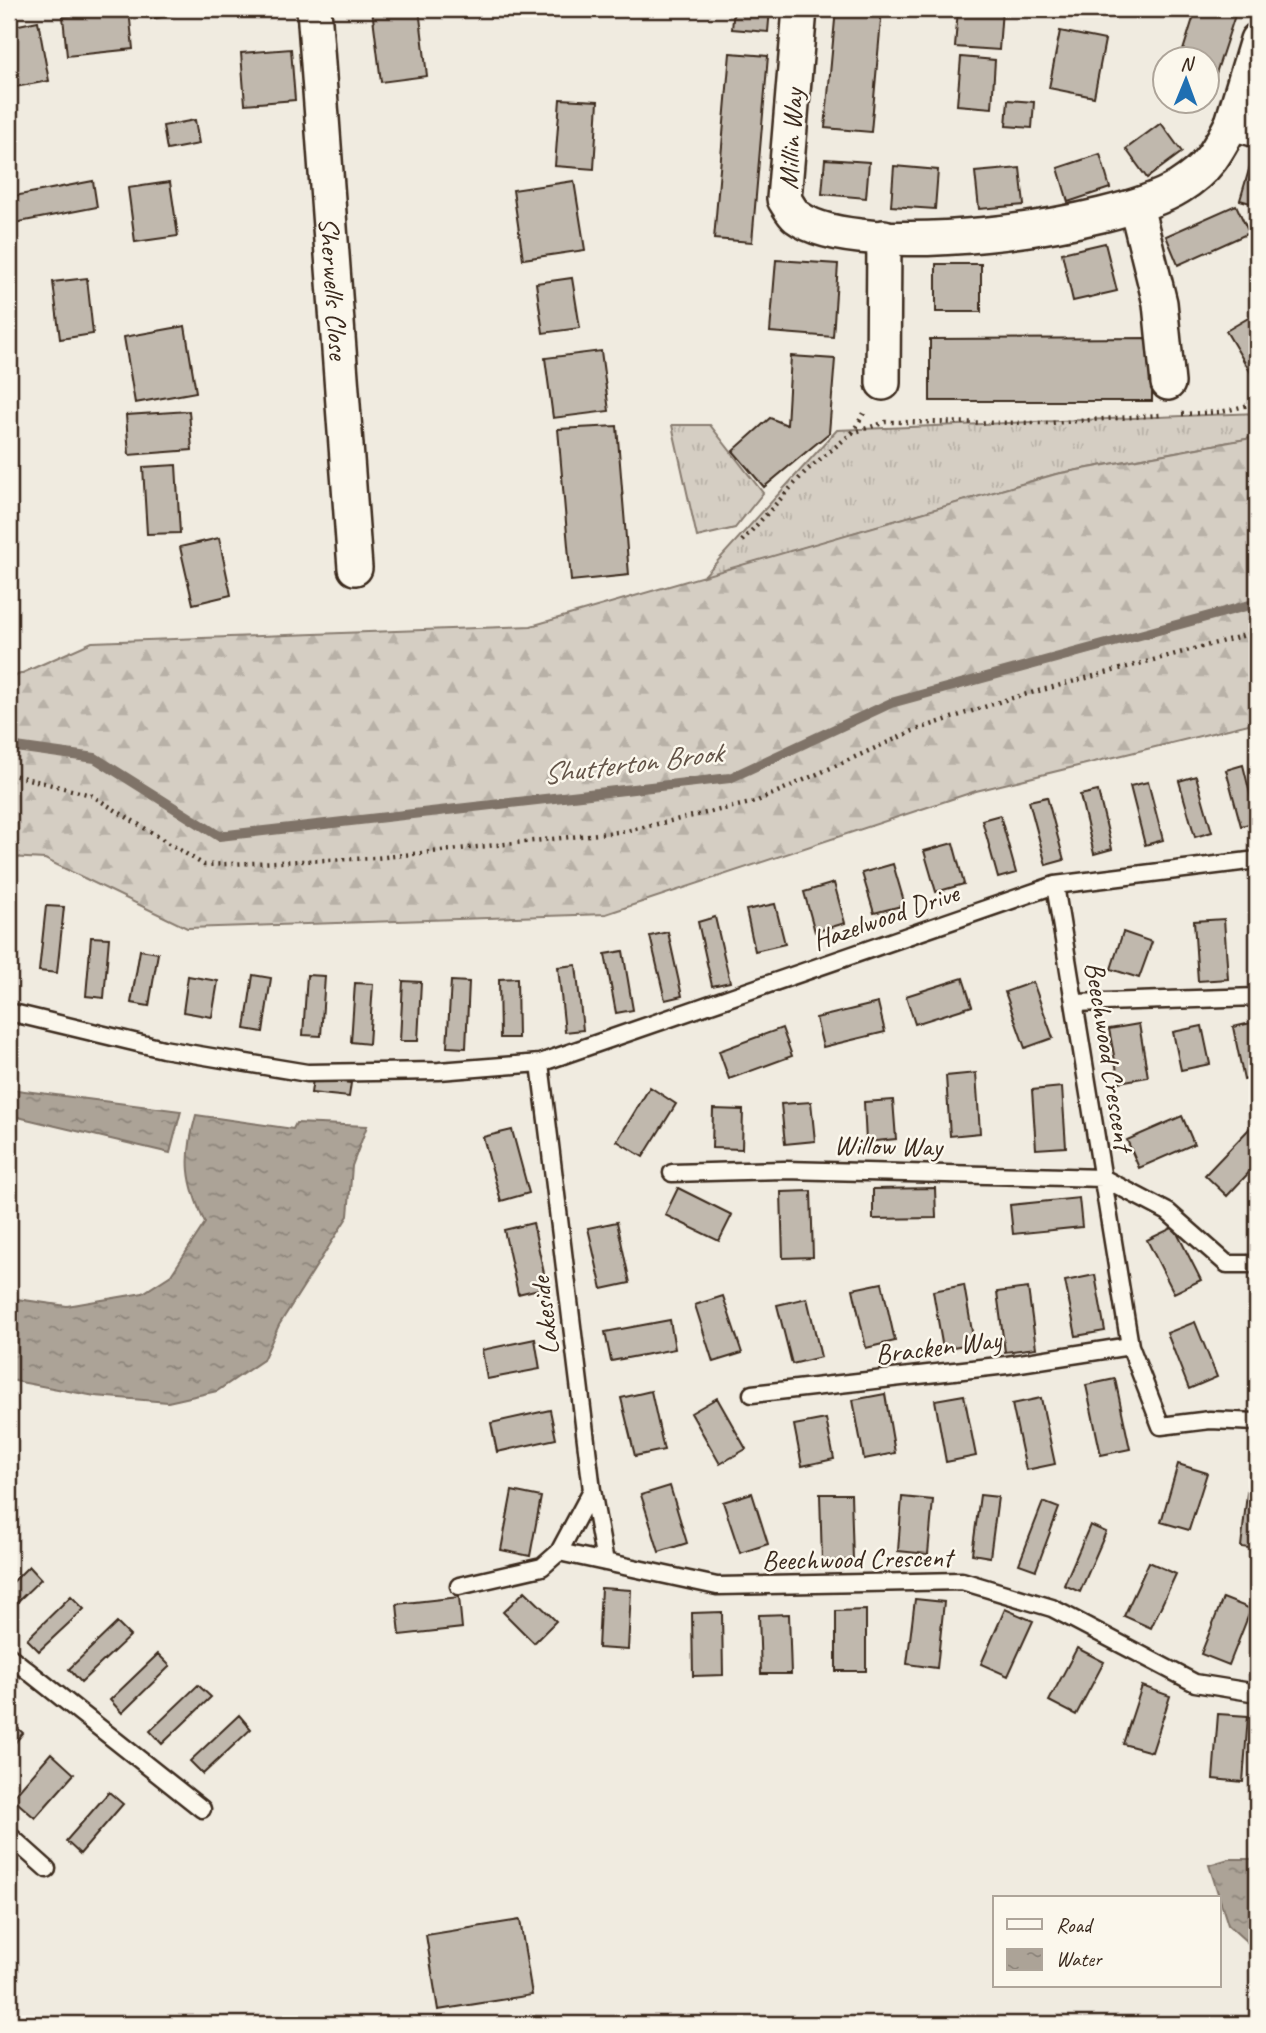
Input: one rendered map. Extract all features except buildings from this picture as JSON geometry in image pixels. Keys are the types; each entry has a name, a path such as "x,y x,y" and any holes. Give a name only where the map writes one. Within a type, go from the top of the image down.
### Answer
{"street":[{"name":"Sherwells Close","path":"314,9 355,568"},
{"name":"Millin Way","path":"800,9 784,200 796,216 823,230 884,237 964,238 1042,228 1136,206 1178,188 1211,162 1245,127 1257,40"},
{"path":"1136,206 1160,303 1168,399"},
{"path":"883,383 884,237"}],"lane":[{"name":"Hazelwood Drive","path":"9,1012 163,1049 307,1073 439,1071 540,1063 1055,885 1257,860"},
{"name":"Beechwood Crescent","path":"1055,885 1130,1346 1161,1426 1210,1420 1257,1422"},
{"path":"1074,1003 1257,998"},
{"name":"Lakeside","path":"540,1063 592,1490 605,1562"},
{"name":"Willow Way","path":"672,1172 798,1170 1103,1178"},
{"path":"1103,1178 1168,1212 1227,1264 1257,1264"},
{"name":"Bracken Way","path":"752,1394 1007,1365 1130,1346"},
{"path":"459,1586 542,1567 558,1552 592,1490"},
{"name":"Beechwood Crescent","path":"558,1552 718,1586 962,1581 1052,1608 1195,1683 1257,1693"},
{"path":"9,1656 202,1809"},
{"path":"9,1835 47,1869"}],"path":[{"path":"742,541 806,471 852,433 886,422 1050,423 1168,399"},
{"path":"1181,414 1221,412 1257,403"},
{"path":"9,774 91,795 204,865 376,858 626,831 755,802 913,731 1005,700 1257,632"}],"green space":[{"path":"1257,413 1257,437 1056,474 703,577 837,430"},
{"path":"672,425 710,425 763,493 735,528 697,537"},
{"path":"1257,437 1257,722 976,791 606,914 187,928 45,859 9,857 9,679 92,642 531,626 1056,474"}],"water":[{"path":"9,1089 181,1111 170,1153 9,1115"},
{"path":"196,1115 293,1129 296,1123 367,1126 352,1166 348,1216 279,1325 263,1360 217,1391 168,1402 95,1396 9,1380 9,1298 67,1306 143,1293 171,1275 205,1223 194,1195 189,1170 190,1144"},
{"path":"1229,1859 1257,1859 1257,1951 1228,1925 1209,1865"}],"waterway":[{"name":"Shutterton Brook","path":"9,746 95,758 219,836 730,778 891,703 1257,603"}]}
